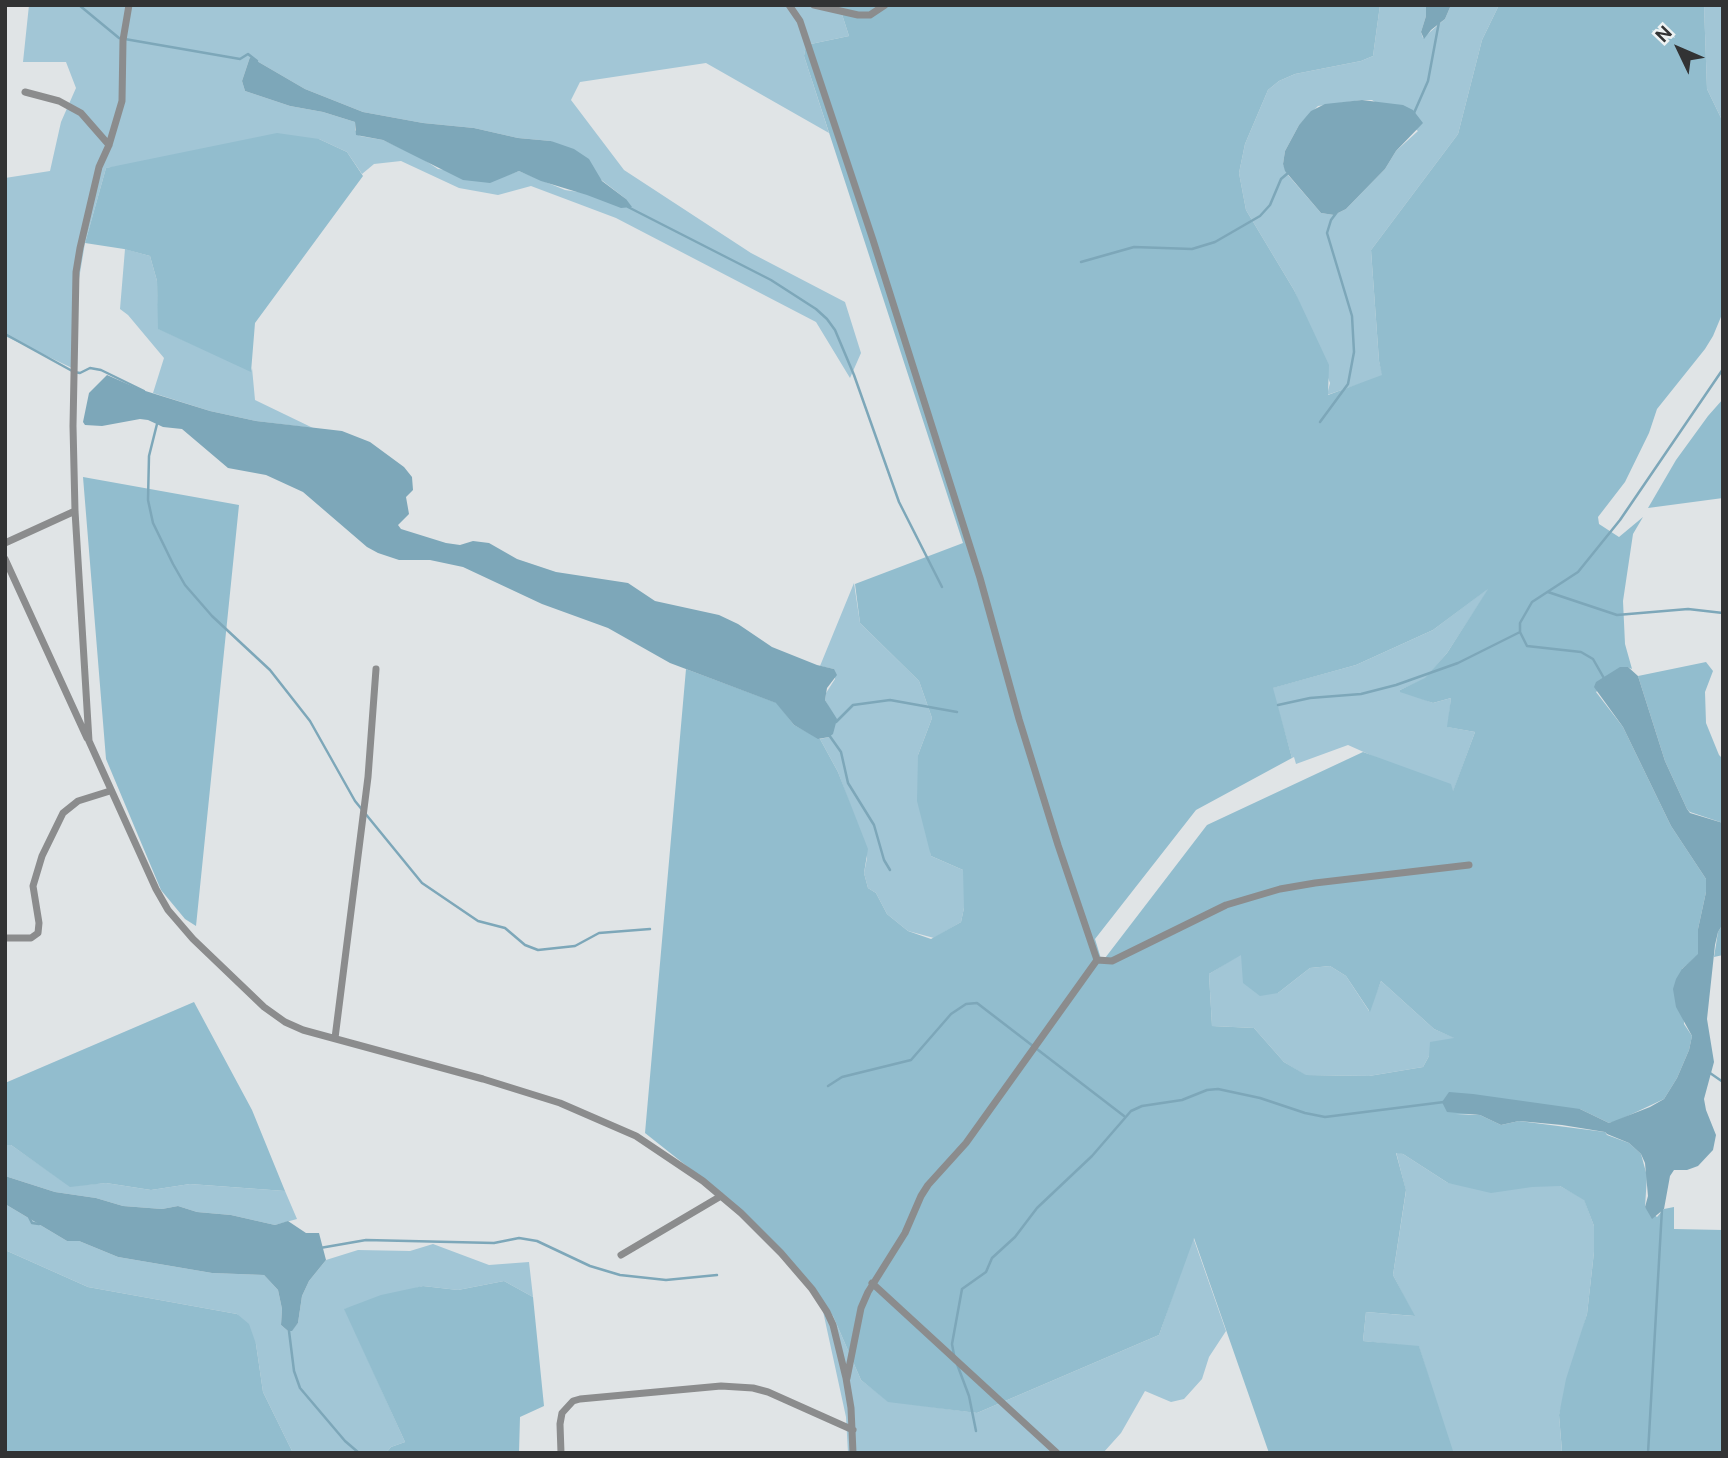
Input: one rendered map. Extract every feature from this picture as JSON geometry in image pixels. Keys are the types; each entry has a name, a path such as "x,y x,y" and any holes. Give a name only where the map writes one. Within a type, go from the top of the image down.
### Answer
{"street":[{"path":"89,741 75,511 73,426 76,272 99,167 109,145 121,101 123,40 129,5"},
{"path":"789,5 800,21 876,252 980,578 1019,719 1065,867 1097,960"},
{"path":"814,5 858,15 870,15 885,5"},
{"path":"25,93 72,107 89,120 109,145"},
{"path":"5,543 75,511"},
{"path":"5,559 156,889 186,930 275,1016 303,1030 560,1103 647,1142 721,1196 781,1253 819,1298 833,1325 846,1378 853,1430 853,1453"},
{"path":"335,1038 368,777 376,669"},
{"path":"5,938 31,938 38,933 33,887 41,856 63,813 78,800 110,791"},
{"path":"1097,960 1112,961 1226,905 1280,889 1469,865"},
{"path":"846,1378 862,1308 872,1283 905,1233 928,1185 966,1143 1097,960"},
{"path":"621,1255 721,1196"},
{"path":"872,1283 1057,1453"},
{"path":"561,1453 562,1413 573,1401 721,1386 768,1392 853,1430"}],"shaded area":[{"path":"29,5 839,5 849,36 806,45 804,56 829,133 706,63 580,82 571,100 624,170 751,253 845,302 861,353 850,378 816,322 616,218 531,186 498,195 459,188 401,161 374,164 362,174 347,152 319,139 106,168 85,243 74,309 72,368 5,336 5,178 50,171 61,122 76,88 66,62 23,62","holes":["250,57 305,89 363,112 551,141 626,199 565,190 519,171 502,177 438,169 420,157 383,140 360,136 355,130 355,122 290,106 245,91 242,81"]},
{"path":"839,5 1380,5 1373,56 1361,61 1295,74 1279,81 1268,90 1245,144 1239,173 1246,210 1294,290 1329,365 1328,395 1382,375 1371,250 1458,134 1482,40 1499,5 1704,5 1707,89 1722,120 1723,312 1705,349 1657,409 1649,433 1625,482 1598,517 1599,524 1619,537 1643,517 1633,534 1623,601 1625,644 1632,669 1627,667 1596,692 1623,727 1671,826 1706,879 1698,929 1698,955 1682,969 1684,1024 1692,1036 1689,1050 1664,1099 1617,1121 1609,1123 1580,1109 1456,1115 1480,1115 1501,1125 1519,1121 1605,1132 1629,1143 1641,1154 1647,1176 1645,1207 1657,1217 1664,1209 1674,1207 1674,1229 1723,1230 1723,1453 1555,1453 1562,1451 1559,1415 1566,1379 1587,1314 1594,1252 1594,1226 1584,1200 1560,1186 1491,1193 1448,1183 1403,1154 1396,1153 1406,1190 1393,1275 1415,1316 1366,1312 1363,1341 1419,1346 1453,1451 1269,1453 1194,1238 1159,1335 977,1413 888,1402 861,1380 833,1316 821,1302 819,1294 722,1194 645,1133 686,669 777,703 794,725 820,739 838,772 868,849 864,873 868,888 876,893 887,914 908,931 931,939 961,922 964,908 963,870 931,856 917,801 918,755 932,718 919,681 860,623 855,584 963,543 804,56 806,45 849,36","holes":["1488,589 1447,653 1425,678 1400,690 1433,703 1451,698 1447,727 1475,732 1453,791 1451,784 1363,752 1207,825 1102,962 1095,939 1196,810 1292,758 1273,688 1356,665 1433,630","1241,955 1243,983 1260,996 1278,993 1310,968 1330,966 1346,976 1370,1012 1381,981 1434,1029 1454,1038 1430,1042 1429,1056 1423,1067 1369,1076 1306,1075 1284,1062 1254,1028 1212,1026 1209,974"]},
{"path":"1380,5 1426,5 1421,32 1423,38 1445,19 1451,5 1499,5 1482,40 1458,134 1371,250 1379,361 1383,376 1327,395 1330,383 1294,290 1246,210 1239,173 1245,144 1268,90 1279,81 1295,74 1361,61 1373,56","holes":["1372,100 1418,131 1396,151 1385,169 1346,209 1334,215 1321,213 1288,175 1283,164 1285,151 1299,125 1318,106"]},
{"path":"1426,5 1451,5 1445,19 1424,39 1421,32"},
{"path":"1704,5 1723,5 1723,176 1722,120 1707,89"},
{"path":"250,57 305,89 363,112 551,141 574,149 589,159 602,181 626,199 632,207 621,208 519,171 490,183 463,180 383,140 356,135 355,122 290,106 245,91 242,81"},
{"path":"1362,100 1403,105 1413,110 1423,123 1396,151 1385,169 1346,209 1334,215 1321,213 1285,171 1285,151 1299,125 1311,111 1325,104"},
{"path":"277,133 319,139 347,152 363,176 255,323 251,372 158,329 157,281 150,256 85,243 106,168"},
{"path":"125,249 150,256 157,281 159,329 251,371 252,368 255,400 313,428 256,421 210,411 153,393 164,358 120,309"},
{"path":"107,375 139,389 210,411 256,421 342,431 370,442 404,467 412,477 413,490 406,497 409,514 398,525 401,529 446,543 489,543 517,559 556,572 628,583 655,601 719,615 738,624 772,647 834,669 837,675 827,688 825,700 837,719 833,734 818,739 794,725 776,703 670,663 608,628 542,604 463,567 430,560 399,560 378,553 367,547 303,492 266,475 228,468 182,429 163,427 140,419 102,426 85,425 83,422 89,393"},
{"path":"1723,399 1723,498 1648,508 1676,460"},
{"path":"83,477 239,505 196,926 185,919 161,890 106,759"},
{"path":"854,583 860,623 919,681 932,718 918,755 931,856 963,870 965,874 961,922 934,938 908,931 887,914 876,893 868,888 864,873 867,858 860,832 838,772 820,739 829,737 831,711 825,700 826,693 835,679 834,669 820,666"},
{"path":"1490,587 1447,653 1425,679 1400,690 1433,703 1451,698 1448,727 1475,732 1453,792 1348,745 1296,764 1272,688 1356,665 1433,630"},
{"path":"1706,662 1713,671 1705,692 1706,723 1723,759 1723,823 1687,809 1665,761 1638,676"},
{"path":"1620,667 1628,667 1638,676 1665,761 1687,809 1690,813 1723,823 1723,924 1715,945 1707,1019 1714,1062 1704,1099 1716,1135 1713,1150 1698,1166 1687,1170 1674,1170 1670,1176 1664,1209 1652,1219 1645,1207 1648,1196 1645,1163 1641,1154 1629,1143 1605,1132 1562,1125 1519,1121 1501,1125 1480,1115 1447,1112 1442,1102 1449,1092 1473,1094 1580,1109 1609,1123 1664,1099 1689,1050 1692,1036 1676,1007 1673,989 1682,969 1698,954 1698,929 1706,879 1671,826 1623,727 1594,687 1596,682"},
{"path":"1723,924 1723,955 1714,957 1718,932"},
{"path":"1241,954 1278,993 1310,968 1330,966 1346,976 1369,1011 1381,981 1434,1029 1455,1038 1429,1056 1423,1067 1369,1076 1305,1075 1284,1062 1254,1028 1212,1026 1209,974"},
{"path":"194,1002 252,1110 285,1191 190,1184 151,1190 106,1183 70,1187 11,1145 5,1145 5,1083"},
{"path":"5,1145 11,1145 70,1186 106,1183 151,1190 190,1184 285,1191 297,1219 275,1225 231,1215 197,1212 178,1206 162,1209 123,1206 96,1198 55,1192 5,1176"},
{"path":"1396,1152 1448,1183 1560,1186 1584,1199 1594,1226 1594,1252 1587,1314 1559,1415 1562,1452 1452,1453 1419,1347 1363,1341 1366,1312 1414,1316 1393,1275 1406,1191"},
{"path":"5,1176 55,1192 96,1198 123,1206 162,1209 178,1206 197,1212 231,1215 275,1225 288,1221 306,1233 319,1233 326,1260 309,1281 302,1296 298,1323 292,1331 288,1331 281,1325 282,1309 278,1290 264,1275 212,1273 118,1257 79,1241 67,1241 5,1204"},
{"path":"5,1204 67,1241 79,1241 118,1257 212,1273 264,1275 278,1290 282,1309 281,1325 288,1331 298,1323 302,1296 309,1281 326,1260 358,1250 410,1251 433,1244 489,1265 529,1262 533,1297 504,1281 458,1290 423,1286 345,1309 405,1442 391,1447 386,1453 293,1453 263,1392 256,1344 237,1314 88,1287 5,1250"},
{"path":"1193,1237 1226,1331 1209,1357 1202,1379 1184,1399 1171,1402 1145,1391 1121,1433 1103,1453 848,1453 846,1417 821,1302 833,1316 861,1380 888,1401 977,1413 1159,1335"},
{"path":"5,1250 88,1287 237,1314 249,1324 256,1344 263,1392 293,1453 5,1453"},
{"path":"504,1281 533,1297 544,1406 520,1417 519,1453 386,1453 391,1447 405,1442 344,1309 381,1295 423,1286 458,1290"}],"waterway":[{"path":"79,5 119,38 240,59 248,54 257,61"},
{"path":"1723,18 1723,62"},
{"path":"1414,113 1428,81 1439,22"},
{"path":"1081,262 1134,247 1192,249 1215,242 1260,216 1270,205 1281,179 1288,173"},
{"path":"628,207 771,280 827,319 835,330 854,375 899,502 942,587"},
{"path":"1320,422 1348,384 1354,352 1352,316 1327,233 1337,212"},
{"path":"5,334 74,372 80,373 90,368 101,370 144,391"},
{"path":"1605,680 1593,659 1581,652 1527,646 1520,632 1520,623 1532,602 1578,572 1620,520 1723,369"},
{"path":"157,424 149,456 148,500 153,523 185,585 212,616 270,670 310,721 355,801 422,883 478,921 505,928 525,945 538,950 575,946 599,933 650,929"},
{"path":"1548,592 1617,615 1688,609 1723,613"},
{"path":"1278,705 1310,698 1361,694 1396,685 1458,663 1520,632"},
{"path":"836,722 853,705 890,700 957,712"},
{"path":"829,735 841,752 848,783 874,825 884,860 890,870"},
{"path":"828,1086 842,1077 911,1060 951,1014 966,1004 977,1003 1124,1116"},
{"path":"1710,1073 1723,1082"},
{"path":"954,1355 952,1344 962,1289 986,1272 992,1258 1015,1237 1037,1208 1092,1156 1131,1111 1142,1106 1182,1100 1207,1090 1218,1089 1325,1117 1444,1102"},
{"path":"1648,1453 1662,1209"},
{"path":"29,1217 32,1223 39,1224"},
{"path":"320,1248 366,1240 494,1243 519,1238 537,1241 590,1266 620,1275 666,1280 717,1275"},
{"path":"289,1331 294,1371 300,1388 345,1441 359,1453"},
{"path":"957,1364 969,1396 976,1431"}]}
